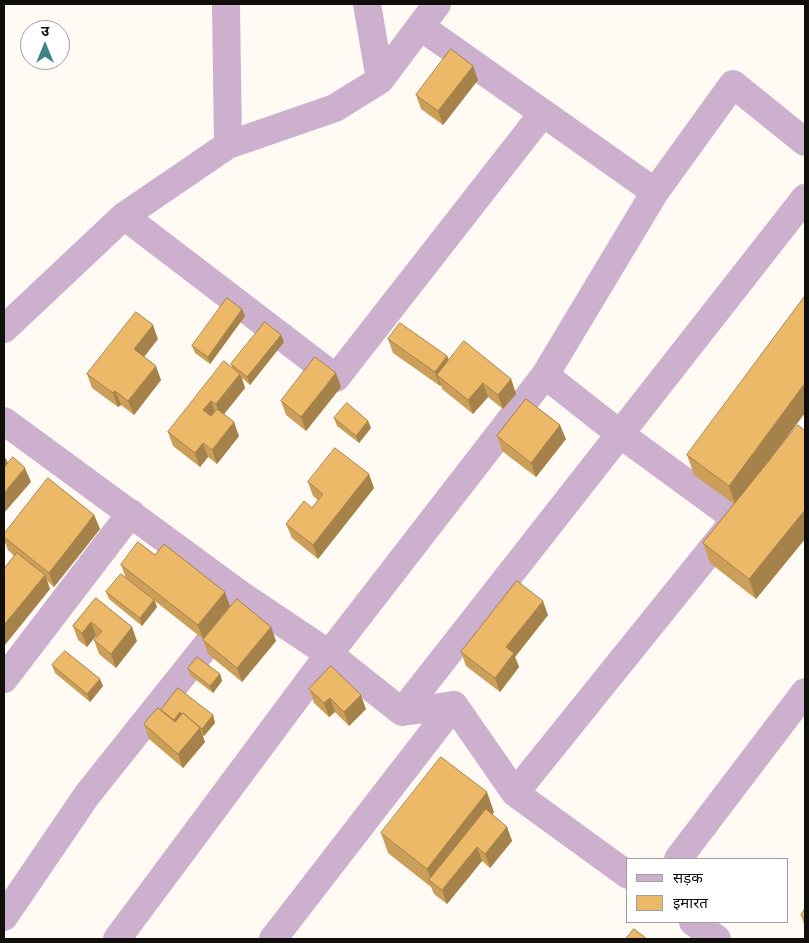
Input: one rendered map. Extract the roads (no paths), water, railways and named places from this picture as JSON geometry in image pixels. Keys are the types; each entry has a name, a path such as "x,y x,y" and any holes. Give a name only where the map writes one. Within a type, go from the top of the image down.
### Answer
{"street":[{"path":"226,4 228,144"},
{"path":"367,4 380,80"},
{"path":"4,329 124,216 228,144 335,108 380,80 437,4"},
{"path":"421,27 655,192"},
{"path":"116,939 329,654 546,375 655,192 733,84 805,142"},
{"path":"124,216 336,378 543,113"},
{"path":"402,712 805,198"},
{"path":"546,375 620,434 736,519"},
{"path":"4,421 244,597 329,654 402,712 454,705"},
{"path":"515,794 753,496"},
{"path":"4,679 131,513"},
{"path":"4,917 87,795 244,597"},
{"path":"454,705 515,794 626,874"},
{"path":"273,939 454,705"},
{"path":"679,858 801,707"},
{"path":"694,923 717,939"}]}
